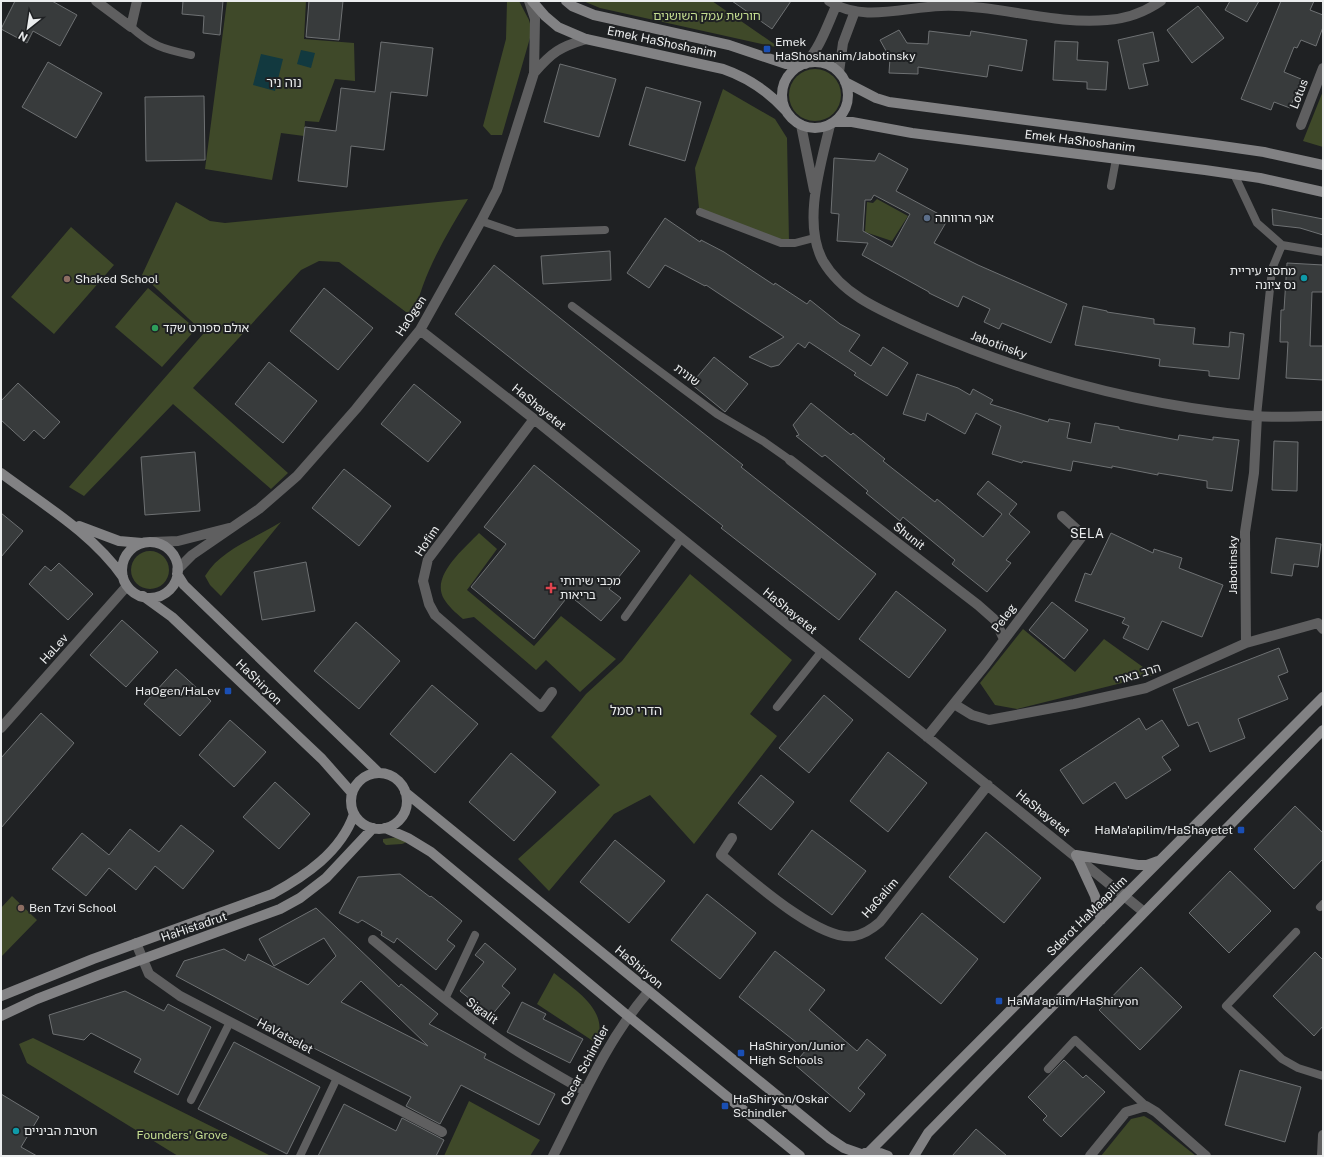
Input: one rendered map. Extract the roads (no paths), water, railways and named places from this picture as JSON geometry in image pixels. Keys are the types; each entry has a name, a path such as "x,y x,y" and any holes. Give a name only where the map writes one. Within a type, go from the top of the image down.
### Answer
{"street":[{"path":"96,1 131,27 137,1"},
{"name":"Emek HaShoshanim","path":"531,1 558,27 586,39 723,69 739,75 764,89 786,111"},
{"name":"HaOgen","path":"177,572 192,556 237,526 297,476 356,409 420,330 481,221 496,190 534,73 535,19 531,1"},
{"name":"Emek HaShoshanim","path":"566,1 572,6 594,15 729,45 786,64 802,64"},
{"path":"802,64 823,63 839,72 846,82 848,97 846,107 841,116 832,123 815,128 801,125 786,111 782,96 783,85 791,72 813,55 819,46 832,3 855,11 873,12 918,4 970,7 1082,20 1108,20 1131,16 1151,8 1161,1"},
{"path":"839,72 843,43 855,11"},
{"name":"HaOgen","path":"534,73 548,56 557,50 586,39"},
{"name":"Lotus","path":"1301,125 1322,72"},
{"name":"Emek HaShoshanim","path":"846,82 871,96 889,102 1264,152 1323,165"},
{"name":"Emek HaShoshanim","path":"832,123 852,122 912,133 1234,174 1287,183 1323,192"},
{"name":"Jabotinsky","path":"832,123 815,194 814,238 823,260 836,278 856,296 882,311 946,340 1070,382 1128,396 1191,407 1257,416 1323,416"},
{"name":"Jabotinsky","path":"801,125 815,194"},
{"name":"HaShayetet","path":"420,330 534,419 821,652 1076,855 1144,912"},
{"name":"Jabotinsky","path":"1246,643 1246,532 1254,473 1257,416"},
{"name":"Hofim","path":"534,419 428,559 423,582 429,604 435,615 461,639 541,707 552,692"},
{"name":"Shunit","path":"790,460 978,605 995,620 1004,639"},
{"path":"1,473 95,544 110,558 125,582 134,593 143,596 157,596 165,593 172,587 177,572 176,562 164,546 149,543 119,541 64,520"},
{"name":"Peleg","path":"927,737 1004,639 1083,534 1062,516"},
{"name":"HaOgen","path":"149,543 178,542 237,526"},
{"path":"125,582 122,568 126,556 135,546 149,543"},
{"name":"HaShiryon","path":"177,572 184,585 379,773"},
{"name":"HaLev","path":"1,728 125,582"},
{"name":"HaShiryon","path":"143,596 172,617 322,759 352,793"},
{"name":"הרב בארי","path":"954,704 972,715 989,720 1074,704 1146,688 1246,643 1318,623 1323,629"},
{"name":"Sderot HaMaapilim","path":"862,1154 1161,860 1323,697"},
{"path":"914,1156 928,1133 1323,730"},
{"path":"385,828 397,822 402,817 407,805 405,792 395,778 379,773 373,773 362,778 354,787 352,793 351,808 354,814 365,825 373,828 385,828 408,838 431,852 628,1016 800,1156"},
{"name":"HaGalim","path":"732,838 721,855 798,915 817,927 839,936 853,937 869,932 880,922 988,785"},
{"name":"HaShiryon","path":"405,792 648,992 829,1138 850,1151 862,1154 888,1156"},
{"name":"HaHistadrut","path":"1,996 136,943 252,903 291,883 331,851 345,833 354,814"},
{"name":"HaHistadrut","path":"1,1016 38,999 143,958 258,918 300,898 326,878 373,828"},
{"path":"1076,855 1138,865 1147,865 1161,860"},
{"path":"1076,855 1090,883 1100,920"},
{"name":"Sigalit","path":"373,940 445,999 526,1057 585,1091"},
{"name":"HaVatselet","path":"136,943 149,974 180,996 442,1132"},
{"name":"Oscar Schindler","path":"553,1156 601,1058 628,1016 648,992"},
{"path":"1090,1156 1126,1112 1146,1106 1156,1112 1206,1156"},
{"path":"1322,1156 1323,1135"}],"lane":[{"path":"131,27 144,39 160,48 191,55"},
{"path":"1111,186 1116,159"},
{"path":"1234,174 1257,223 1282,245 1323,252"},
{"path":"700,212 781,243 795,243 814,238"},
{"path":"481,221 516,233 605,230"},
{"path":"1257,416 1272,269 1282,245"},
{"name":"שונית","path":"572,306 717,414 763,440 790,460"},
{"path":"625,617 682,539"},
{"path":"777,707 821,652"},
{"path":"1296,932 1226,1006 1282,1059 1298,1068 1323,1076"},
{"path":"445,999 475,935"},
{"path":"191,1100 230,1022"},
{"path":"1048,1069 1075,1040 1146,1106"},
{"path":"300,1156 337,1078"}],"water":[{"path":"301,50 315,53 311,68 297,64"},
{"path":"261,54 283,59 275,91 253,85"}],"place":[{"name":"Emek HaShoshanim/Jabotinsky","path":"767,49"},
{"name":"אגף הרווחה","path":"927,218"},
{"name":"מחסני עיריית נס ציונה","path":"1304,278"},
{"name":"Shaked School","path":"67,279"},
{"name":"אולם ספורט שקד","path":"155,328"},
{"name":"מכבי שירותי בריאות","path":"551,588"},
{"name":"HaOgen/HaLev","path":"228,691"},
{"name":"HaMa'apilim/HaShayetet","path":"1241,830"},
{"name":"Ben Tzvi School","path":"21,908"},
{"name":"HaMa'apilim/HaShiryon","path":"999,1001"},
{"name":"HaShiryon/Junior High Schools","path":"741,1053"},
{"name":"HaShiryon/Oskar Schindler","path":"725,1106"},
{"name":"חטיבת הביניים","path":"16,1131"}],"district":[{"name":"נוה ניר","path":"284,82"},
{"name":"SELA","path":"1087,533"},
{"name":"הדרי סמל","path":"636,710"}],"park label":[{"name":"חורשת עמק השושנים","path":"707,16"},
{"name":"Founders' Grove","path":"182,1135"}]}
